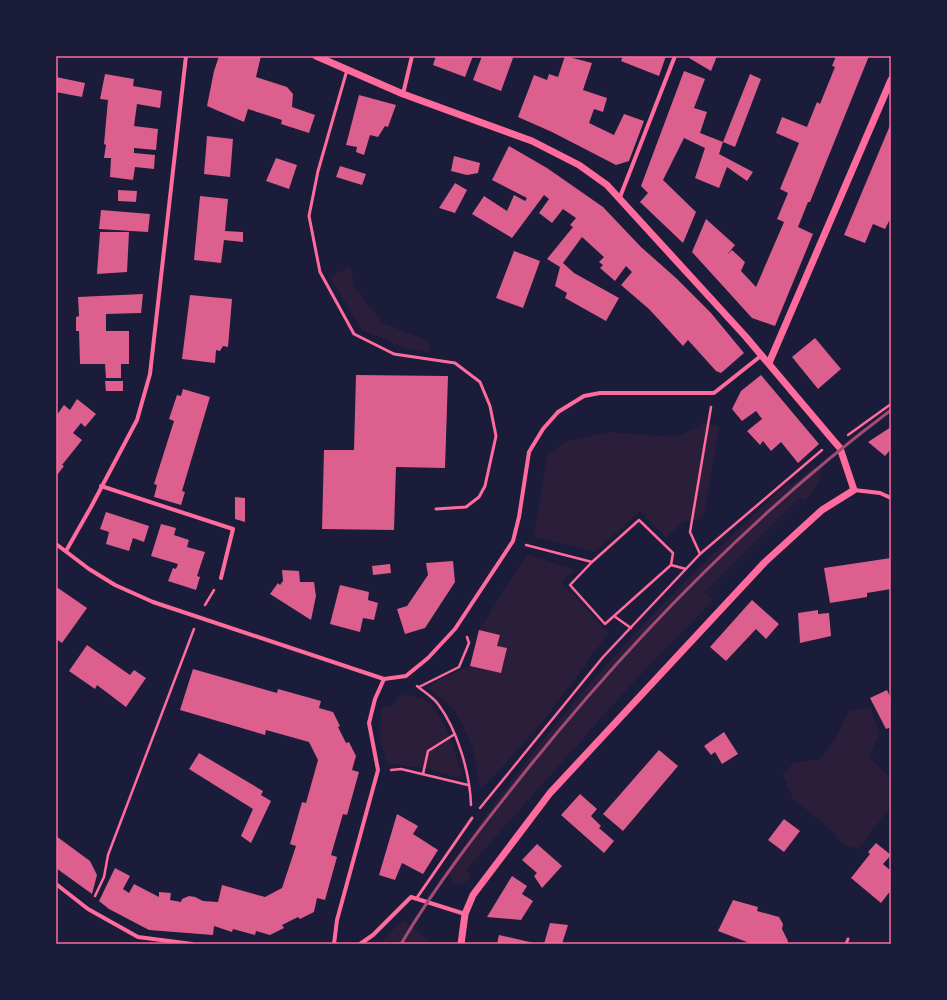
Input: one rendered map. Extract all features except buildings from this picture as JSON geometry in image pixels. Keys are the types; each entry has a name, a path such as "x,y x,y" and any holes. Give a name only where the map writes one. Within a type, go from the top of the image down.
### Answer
{"street":[{"path":"66,551 136,420 150,374 186,56"},
{"path":"316,56 403,94 532,141 579,165 607,185 620,197 762,355 840,448 854,490"},
{"path":"403,94 412,56"},
{"path":"620,197 675,56"},
{"path":"768,363 891,80"},
{"path":"56,544 115,585 153,602 199,616 384,679 406,676 428,658 461,620 513,541 519,517 529,452 542,429 558,412 584,396 600,393 714,393 762,355"},
{"path":"101,486 233,529 221,578"},
{"path":"461,944 466,914 473,895 550,793 765,562 822,510 854,490 880,493 891,498"},
{"path":"334,944 337,920 378,770 369,723 375,699 384,679"},
{"path":"56,884 88,909 138,937 192,944"},
{"path":"360,944 372,935 411,897 466,914"}],"lane":[{"path":"347,70 318,170 310,216 320,272 354,334 394,354 455,363 480,382 492,414 496,436 484,486 479,497 466,507 436,509"},
{"path":"416,899 472,818"},
{"path":"846,944 848,939"}],"path":[{"path":"700,554 690,532 714,393"},
{"path":"472,818 603,657 700,554 833,440 851,434 891,404"},
{"path":"639,520 673,553 671,564 605,624 570,585 592,562 639,520"},
{"path":"513,541 592,562"},
{"path":"671,564 686,569"},
{"path":"88,909 104,877 108,855 199,616 221,578"},
{"path":"614,616 631,628"},
{"path":"419,688 459,667 469,643 461,620"},
{"path":"406,676 438,704 458,740 471,795 472,818"},
{"path":"423,774 428,751 455,734"},
{"path":"378,770 401,769 468,785"}],"shaded area":[{"path":"351,266 354,286 382,323 429,341 430,353 405,348 362,330 330,277"},
{"path":"704,423 719,427 703,519 683,522 666,538 640,511 595,552 534,537 547,456 565,442 609,432 677,437"},
{"path":"814,467 822,470 819,484 805,501 800,497 705,592 713,600 627,689 466,870 471,875 463,885 455,884 446,871 492,807 568,709 690,576 788,483 792,485"},
{"path":"527,554 575,570 562,582 608,633 548,714 515,754 480,789 473,748 455,710 429,688 434,682 470,666 501,673 506,649 497,646 500,635 479,630"},
{"path":"407,694 423,699 434,707 449,736 462,776 456,777 426,768 387,764 379,736 382,708 393,706 396,698"},
{"path":"870,708 880,734 869,756 891,779 891,805 859,849 843,845 835,833 793,799 783,775 793,763 821,759 836,738 849,710"},
{"path":"403,920 428,939 429,944 379,944"}],"railway":[{"path":"401,944 444,877 476,835 566,722 608,673 697,579 743,535 791,491 891,410"}]}
